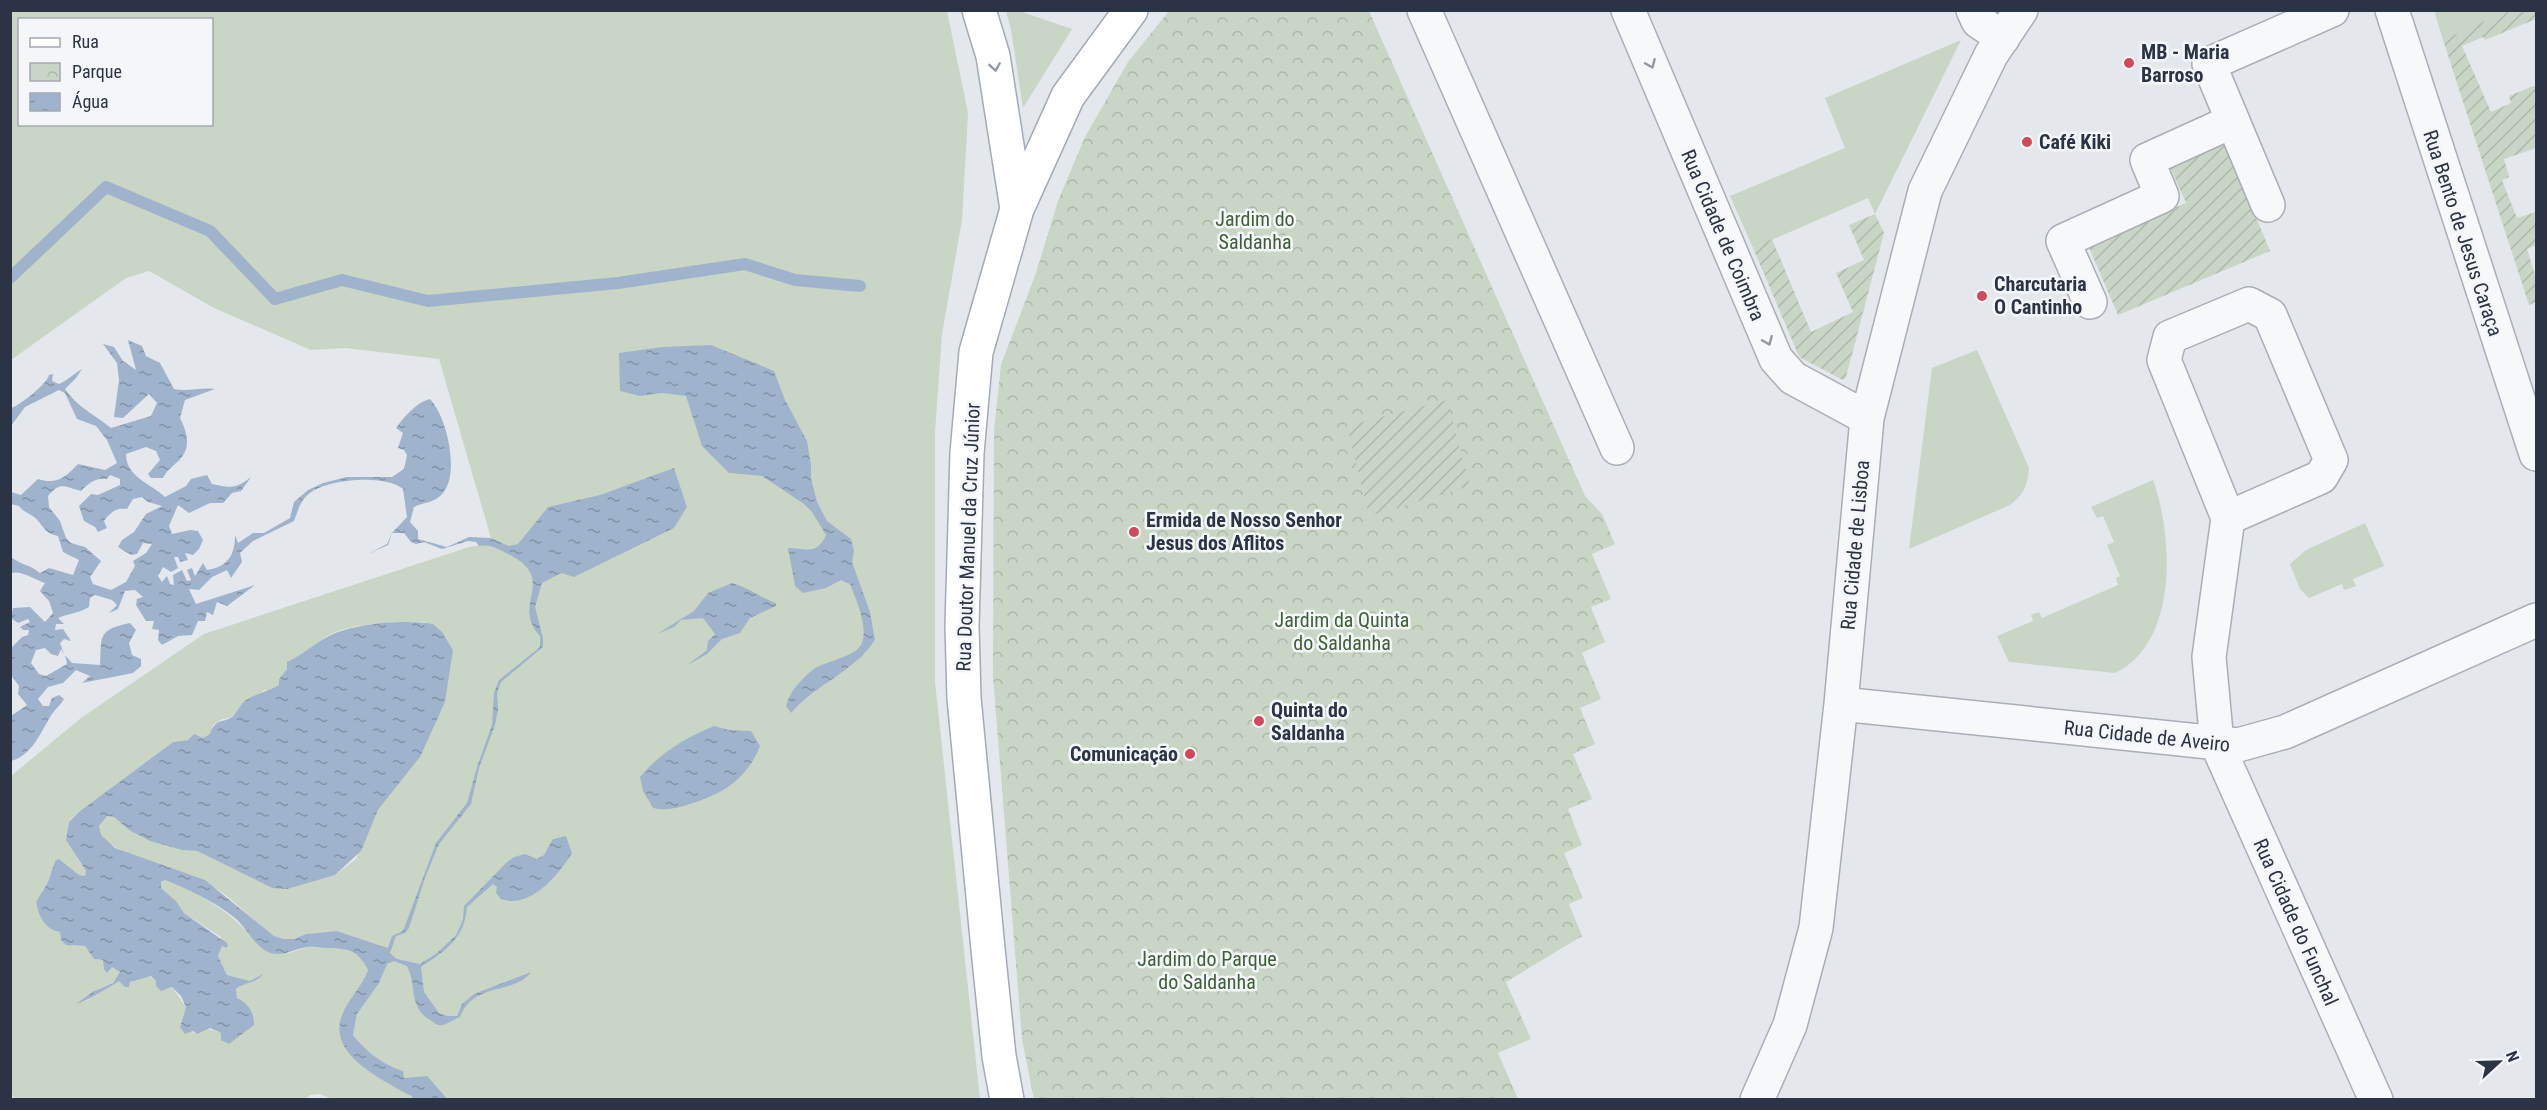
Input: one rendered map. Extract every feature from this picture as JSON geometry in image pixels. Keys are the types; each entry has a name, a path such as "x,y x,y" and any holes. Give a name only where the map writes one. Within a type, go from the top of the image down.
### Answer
{"main road":[{"path":"979,10 993,56 1017,209"},
{"name":"Rua Doutor Manuel da Cruz Júnior","path":"1007,1100 999,1056 964,698 962,626 967,453 976,352 1017,209 1068,96 1131,10"}],"street":[{"path":"1424,10 1617,448"},
{"name":"Rua Cidade de Coimbra","path":"1628,10 1776,359 1792,378 1867,418"},
{"path":"1973,10 1978,21 2002,38"},
{"name":"Rua Cidade de Lisboa","path":"1756,1100 1790,1025 1816,928 1841,704 1867,418 1925,191 1991,55 2021,10"},
{"path":"2268,205 2209,64 2332,10"},
{"name":"Rua Bento de Jesus Caraça","path":"2391,10 2536,454"},
{"path":"2090,302 2063,241 2162,196 2146,159 2233,121"},
{"path":"2249,304 2270,315 2331,460 2321,477 2228,518 2164,360 2170,337 2249,304"},
{"name":"Rua Cidade do Funchal","path":"2228,518 2209,657 2217,744 2376,1100"},
{"name":"Rua Cidade de Aveiro","path":"1841,704 2238,745 2285,732 2536,620"}],"green space":[{"path":"2434,10 2509,11 2443,40"},
{"path":"2509,10 2536,11 2536,19 2485,40 2483,37 2462,46 2491,112 2511,103 2509,96 2536,85 2536,148 2504,159 2509,177 2502,180 2517,218 2536,212 2536,245 2527,249 2536,278 2536,302 2529,305 2443,40"},
{"path":"11,11 947,11 968,113 962,220 942,334 935,432 935,682 980,1099 444,1099 446,1096 427,1077 404,1078 402,1071 374,1057 353,1035 357,1014 391,949 337,931 306,934 294,939 274,936 217,889 120,850 101,835 99,827 101,822 107,816 114,817 129,830 182,850 197,851 272,888 335,875 356,859 378,810 420,757 425,622 364,625 331,634 287,662 287,669 279,679 279,685 270,690 264,690 230,718 222,719 213,725 211,734 203,738 173,742 71,820 68,833 86,871 85,876 79,875 59,860 55,861 48,882 42,891 60,932 73,946 85,946 94,959 103,960 108,972 111,966 120,972 114,982 96,990 80,1002 88,1000 95,993 119,981 130,982 145,976 151,977 167,989 172,987 186,1007 180,1027 197,1034 205,1028 222,1033 221,1040 254,1025 252,1013 237,998 236,989 262,975 250,981 227,975 218,956 222,945 221,937 184,913 176,901 161,888 161,882 165,880 204,898 228,914 249,933 258,945 289,953 308,947 347,949 360,956 368,970 341,1018 339,1026 413,1099 333,1099 319,1094 310,1095 304,1100 15,1099 10,1091 11,776 81,718 204,634 469,547 488,544 522,560 509,546 491,538 439,359 345,348 311,350 214,308 149,271 126,278 11,360"},
{"path":"1006,11 1019,11 1072,29 1023,108 1011,30"},
{"path":"1169,11 1369,11 1585,496 1602,514 1615,544 1592,554 1611,599 1591,607 1605,642 1582,653 1601,699 1580,708 1595,744 1573,754 1592,799 1568,809 1582,845 1564,853 1583,898 1569,904 1582,936 1506,982 1531,1039 1498,1053 1518,1099 1034,1100 1022,1039 993,676 994,430 1001,365 1036,273 1058,201 1085,137 1128,62"},
{"path":"1961,40 1875,214 1868,198 1753,248 1730,196 1845,148 1825,98"},
{"path":"2225,143 2270,251 2118,315 2088,245 2186,203 2170,167"},
{"path":"1875,214 1884,233 1846,377 1843,380 1801,358 1798,354 1753,248 1772,239 1811,332 1853,312 1836,273 1864,260 1849,225"},
{"path":"1977,350 2029,468 2026,485 2018,498 2010,505 1909,549 1932,368"},
{"path":"1447,400 1470,486 1369,516 1347,426"},
{"path":"2153,480 2164,529 2167,557 2166,586 2151,638 2136,658 2115,673 2009,662 1997,636 2033,621 2031,615 2039,612 2042,618 2118,585 2116,578 2120,576 2107,545 2114,542 2103,516 2097,518 2091,507"},
{"path":"2365,523 2384,566 2353,579 2356,586 2344,590 2342,584 2309,598 2300,589 2290,564 2306,550"}],"water":[{"path":"128,340 142,346 146,356 160,363 174,389 215,389 185,400 180,418 185,430 186,447 181,458 163,478 151,478 148,474 160,460 156,451 146,447 126,454 127,462 134,474 165,497 186,486 191,479 207,475 212,484 229,487 237,486 251,477 241,491 232,493 223,503 210,503 189,513 178,505 169,526 172,534 190,530 198,531 203,540 193,555 185,553 188,560 180,562 178,557 174,557 178,568 171,572 163,567 158,576 162,582 167,576 170,584 174,585 173,575 182,570 187,581 191,580 187,570 192,568 195,576 203,563 207,570 225,563 231,555 235,535 238,543 253,533 264,533 290,518 294,502 308,490 323,483 347,477 392,477 404,469 407,455 404,450 398,448 403,433 396,428 416,407 430,399 442,418 446,431 451,472 448,484 440,496 433,501 414,507 410,522 418,531 418,539 447,547 469,537 491,538 509,546 518,544 548,507 600,495 674,468 687,507 674,528 574,577 561,573 542,583 535,607 543,647 501,682 497,693 498,710 495,725 479,768 471,804 439,844 409,928 405,933 396,936 390,953 397,959 420,964 437,953 456,935 463,920 464,906 506,863 514,857 525,854 537,859 544,855 553,839 566,836 572,853 551,880 532,895 522,900 512,901 501,899 496,893 497,887 493,884 467,907 462,927 452,943 421,967 424,992 439,1013 447,1016 457,1016 462,1004 474,994 531,972 515,984 475,998 466,1006 460,1017 439,1025 423,1015 419,1009 407,966 394,961 387,964 379,983 357,1014 353,1035 364,1047 381,1061 403,1071 404,1078 427,1076 446,1097 444,1099 413,1099 361,1065 342,1042 339,1029 342,1015 368,970 356,954 346,950 312,947 281,954 271,953 260,947 239,922 219,906 165,880 161,882 161,888 176,901 184,913 228,944 227,948 222,946 218,956 227,975 250,981 263,974 257,980 236,989 237,998 252,1013 254,1025 229,1044 221,1040 221,1033 210,1028 197,1034 193,1031 185,1034 180,1027 186,1007 181,996 172,987 161,991 151,976 130,982 129,987 125,987 119,981 76,1004 94,991 113,983 120,972 112,967 107,973 103,960 94,959 85,946 66,945 61,940 60,932 46,925 37,907 36,902 48,882 55,861 59,859 79,875 85,876 86,871 66,840 69,822 80,811 173,742 188,740 194,734 203,738 210,734 215,725 232,717 245,701 279,685 279,679 287,669 287,662 325,638 341,631 381,623 433,624 442,632 453,650 445,702 420,757 378,810 361,851 335,875 287,889 272,888 197,851 182,850 150,841 129,830 114,817 107,816 99,826 101,835 115,848 205,880 274,936 294,939 306,934 337,931 388,948 392,936 403,931 436,843 467,803 492,725 494,693 499,680 540,647 540,636 532,624 529,613 533,582 530,572 522,563 496,548 479,546 476,542 468,541 442,549 424,542 416,544 411,542 404,533 392,533 407,517 403,489 395,484 356,480 330,484 318,488 304,499 294,521 253,541 240,553 242,562 231,578 227,570 212,577 199,590 189,589 196,604 255,585 227,606 217,602 213,615 207,612 205,621 198,621 192,635 178,636 162,645 158,640 159,630 152,629 154,621 146,621 136,605 137,599 143,597 135,590 125,591 118,609 109,613 117,605 112,600 95,595 90,598 89,607 58,618 64,624 56,624 55,630 63,629 71,641 64,639 60,643 64,654 61,649 58,656 51,654 45,648 36,650 31,663 39,674 46,676 67,664 65,655 72,663 100,665 103,636 111,629 130,623 136,630 129,643 132,655 141,659 141,666 133,673 82,683 90,676 76,670 63,683 48,687 38,699 43,706 49,706 52,698 59,695 64,699 31,748 19,758 11,761 11,716 27,705 18,694 19,686 11,675 11,648 22,637 28,635 29,630 23,630 20,627 30,622 28,619 18,623 11,618 13,608 30,607 45,622 53,613 49,601 40,591 45,583 23,574 11,573 11,557 40,573 49,568 73,575 79,560 63,552 58,536 46,530 19,506 11,504 11,492 21,495 38,479 51,481 61,479 78,464 105,470 117,463 107,440 96,426 77,419 65,393 59,390 25,407 11,426 11,408 32,394 49,375 53,374 52,381 59,384 82,369 65,389 80,405 111,428 151,416 157,403 149,394 123,418 114,417 119,380 117,363 103,344 114,347 123,361 136,370","holes":["110,475 120,479 120,485 98,495 91,494 79,506 84,521 95,527 98,532 107,528 104,521 109,515 114,511 127,509 133,499 142,497 148,502 162,506 146,514 134,532 122,540 118,547 131,555 137,554 143,543 152,544 146,553 133,561 135,566 126,582 111,590 93,584 90,577 101,561 85,547 71,543 66,538 60,521 49,507 48,496 60,487 81,491 92,482 107,479"]},
{"path":"711,345 774,371 785,400 807,441 811,478 817,502 827,521 851,539 854,551 852,562 870,612 875,640 857,661 812,694 791,713 786,706 790,695 800,681 819,666 854,652 862,643 864,628 850,584 841,580 826,588 803,593 795,586 788,548 815,548 826,535 812,512 804,504 762,476 729,473 702,446 686,396 662,393 640,396 620,391 619,353 662,347"},
{"path":"732,583 776,603 776,606 750,618 740,633 722,639 707,654 686,666 707,650 708,641 715,634 703,618 681,620 674,627 657,634 694,611 708,593"},
{"path":"714,726 729,730 751,731 760,746 748,768 732,784 702,800 676,808 653,808 643,791 640,777 674,747"}],"waterway":[{"path":"10,278 106,187 210,231 275,299 342,280 428,301 618,283 745,264 795,280 860,286"}],"place":[{"name":"MB - Maria Barroso","path":"2129,63"},
{"name":"Café Kiki","path":"2027,142"},
{"name":"Charcutaria O Cantinho","path":"1982,296"},
{"name":"Ermida de Nosso Senhor Jesus dos Aflitos","path":"1134,532"},
{"name":"Quinta do Saldanha","path":"1259,721"},
{"name":"Comunicação","path":"1190,754"}],"park label":[{"name":"Jardim do Saldanha","path":"1255,230"},
{"name":"Jardim da Quinta do Saldanha","path":"1342,632"},
{"name":"Jardim do Parque do Saldanha","path":"1207,970"}]}
